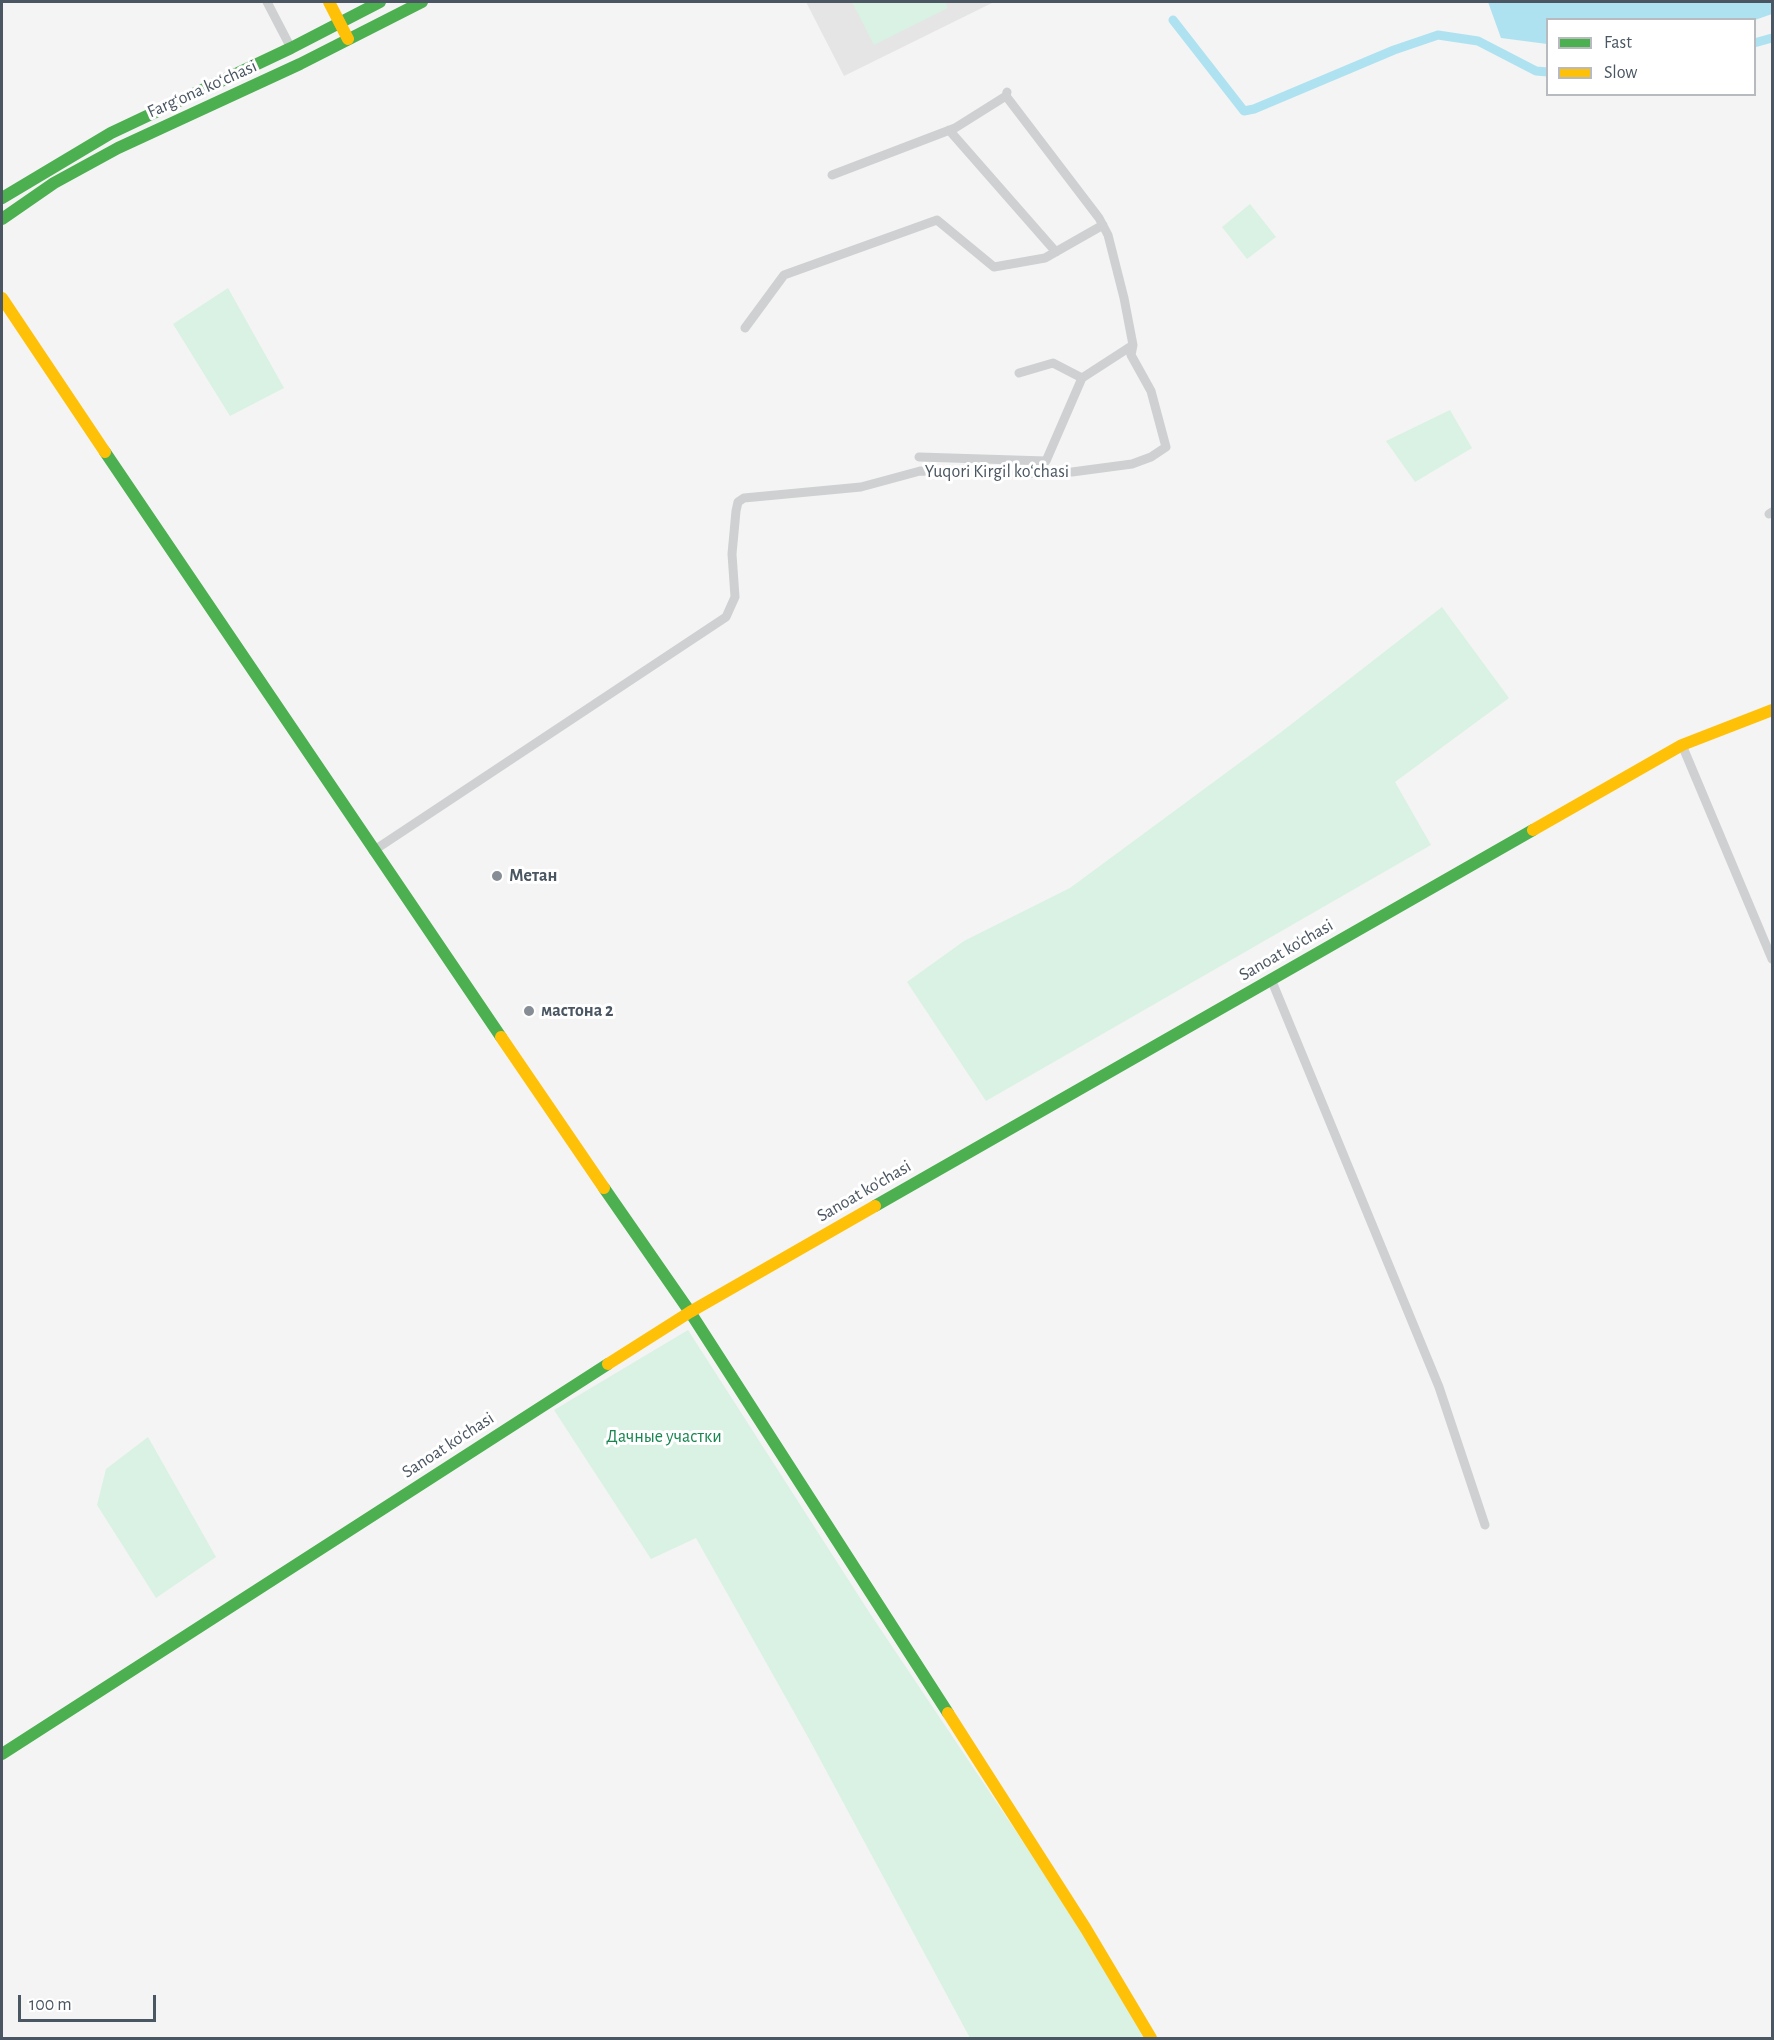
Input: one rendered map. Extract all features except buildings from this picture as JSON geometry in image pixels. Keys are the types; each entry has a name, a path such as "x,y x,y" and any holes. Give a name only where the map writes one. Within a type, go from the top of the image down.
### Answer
{"main road":[{"path":"330,2 348,39"},
{"name":"Fargʻona koʻchasi","path":"2,198 36,175 111,133 291,48 380,2"},
{"name":"Fargʻona koʻchasi","path":"2,219 54,183 118,148 422,2"},
{"path":"2,298 286,724 690,1312 1086,1929 1151,2038"},
{"name":"Sanoat ko'chasi","path":"2,1754 690,1312 1682,744 1773,710"}],"street":[{"path":"267,2 291,48"},
{"name":"Yuqori Kirgil koʻchasi","path":"373,851 726,617 735,597 732,554 738,502 744,498 861,487 920,471 1018,474 1072,472 1132,464 1151,457 1166,447 1150,391 1131,355 1133,345 1124,298 1108,235 1103,225 1006,94 949,130"},
{"path":"832,175 949,130 1056,252"},
{"path":"745,328 784,275 937,220 994,267 1044,258 1103,225"},
{"path":"919,457 1046,461 1082,378 1133,345"},
{"path":"1019,373 1053,363 1082,378"},
{"path":"1682,744 1773,959"},
{"path":"1271,979 1438,1387 1485,1525"}],"shaded area":[{"path":"806,2 994,2 844,76"}],"green space":[{"path":"852,2 945,2 948,8 874,45"},
{"path":"1250,204 1276,237 1247,259 1222,227"},
{"path":"228,288 284,388 230,416 173,324"},
{"path":"1450,410 1472,448 1415,482 1386,441"},
{"path":"1442,607 1509,698 1395,782 1431,845 986,1101 907,982 964,941 1070,888 1280,733"},
{"name":"Дачные участки","path":"688,1330 871,1615 1137,2012 1152,2038 970,2038 808,1737 696,1538 651,1559 554,1410"},
{"path":"148,1437 216,1557 156,1598 97,1505 106,1469"}],"water":[{"path":"1488,2 1772,2 1772,14 1756,20 1546,18 1546,44 1501,38"}],"waterway":[{"path":"1173,20 1244,111 1254,109 1394,50 1438,35 1478,41 1536,71 1546,72"},
{"path":"1756,42 1772,38"}],"traffic: fast":[{"path":"2,198 111,133 291,48 380,2"},
{"path":"2,219 54,183 118,148 300,64 422,2"},
{"path":"105,452 501,1037"},
{"path":"875,1206 1533,830"},
{"path":"604,1188 690,1312 948,1713"},
{"path":"2,1754 608,1364"}],"traffic: slow":[{"path":"329,2 348,39"},
{"path":"2,298 105,452"},
{"path":"1533,830 1682,745 1772,710"},
{"path":"501,1037 604,1188"},
{"path":"608,1364 690,1312 875,1206"},
{"path":"948,1713 1086,1929 1151,2038"}],"place":[{"name":"Метан","path":"497,876"},
{"name":"мастона 2","path":"529,1011"}]}
